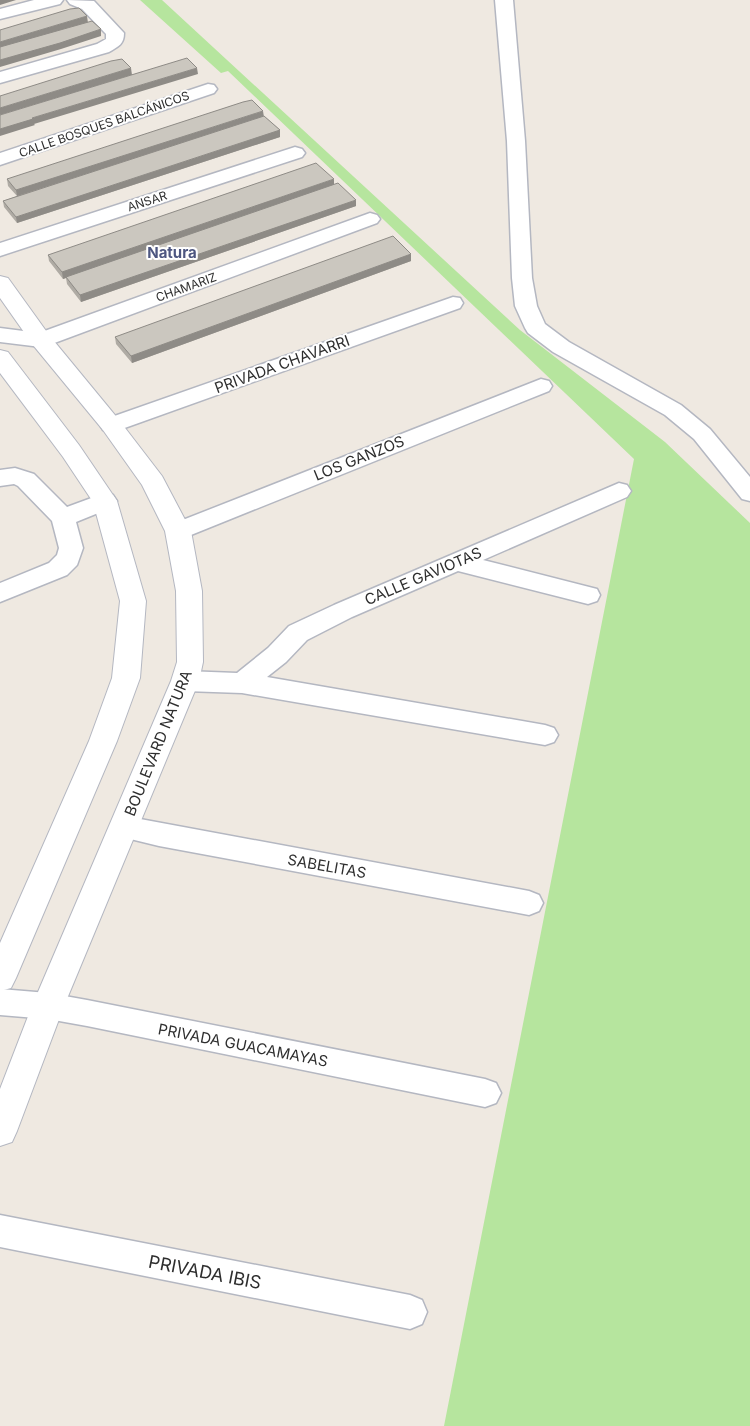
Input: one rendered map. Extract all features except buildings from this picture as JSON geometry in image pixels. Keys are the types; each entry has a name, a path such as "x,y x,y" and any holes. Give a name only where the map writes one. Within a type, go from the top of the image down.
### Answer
{"street":[{"path":"0,14 54,0"},
{"path":"0,78 103,48 115,41 115,33 88,5 76,0"},
{"path":"504,0 516,141 522,278 526,306 536,328 561,346 673,410 702,434 725,460 750,494"},
{"name":"CALLE BOSQUES BALCÁNICOS","path":"0,159 208,89"},
{"name":"ANSAR","path":"0,250 295,153"},
{"name":"CHAMARIZ","path":"0,335 41,340 370,219"},
{"name":"BOULEVARD NATURA","path":"0,283 41,340 111,425 153,482 178,531 189,591 191,634 190,662 185,681 48,1006 0,1131"},
{"name":"PRIVADA CHAVARRI","path":"111,425 453,303"},
{"path":"0,357 71,451 105,500 133,601 126,678 103,741 0,978"},
{"name":"LOS GANZOS","path":"178,531 540,386"},
{"path":"0,593 58,569 68,559 71,548 63,518 26,480 7,477"},
{"name":"CALLE GAVIOTAS","path":"242,684 298,633 343,610 619,491"},
{"path":"63,518 105,500"},
{"path":"458,562 588,596"},
{"path":"185,681 242,684 545,735"},
{"name":"SABELITAS","path":"124,827 530,904"},
{"name":"PRIVADA GUACAMAYAS","path":"0,1002 48,1006 485,1094"},
{"name":"PRIVADA IBIS","path":"0,1230 410,1312"}],"green space":[{"path":"140,0 162,0 520,330 665,442 750,523 750,1426 444,1426 634,459 228,71 221,73"}],"district":[{"name":"Natura","path":"172,252"}]}
